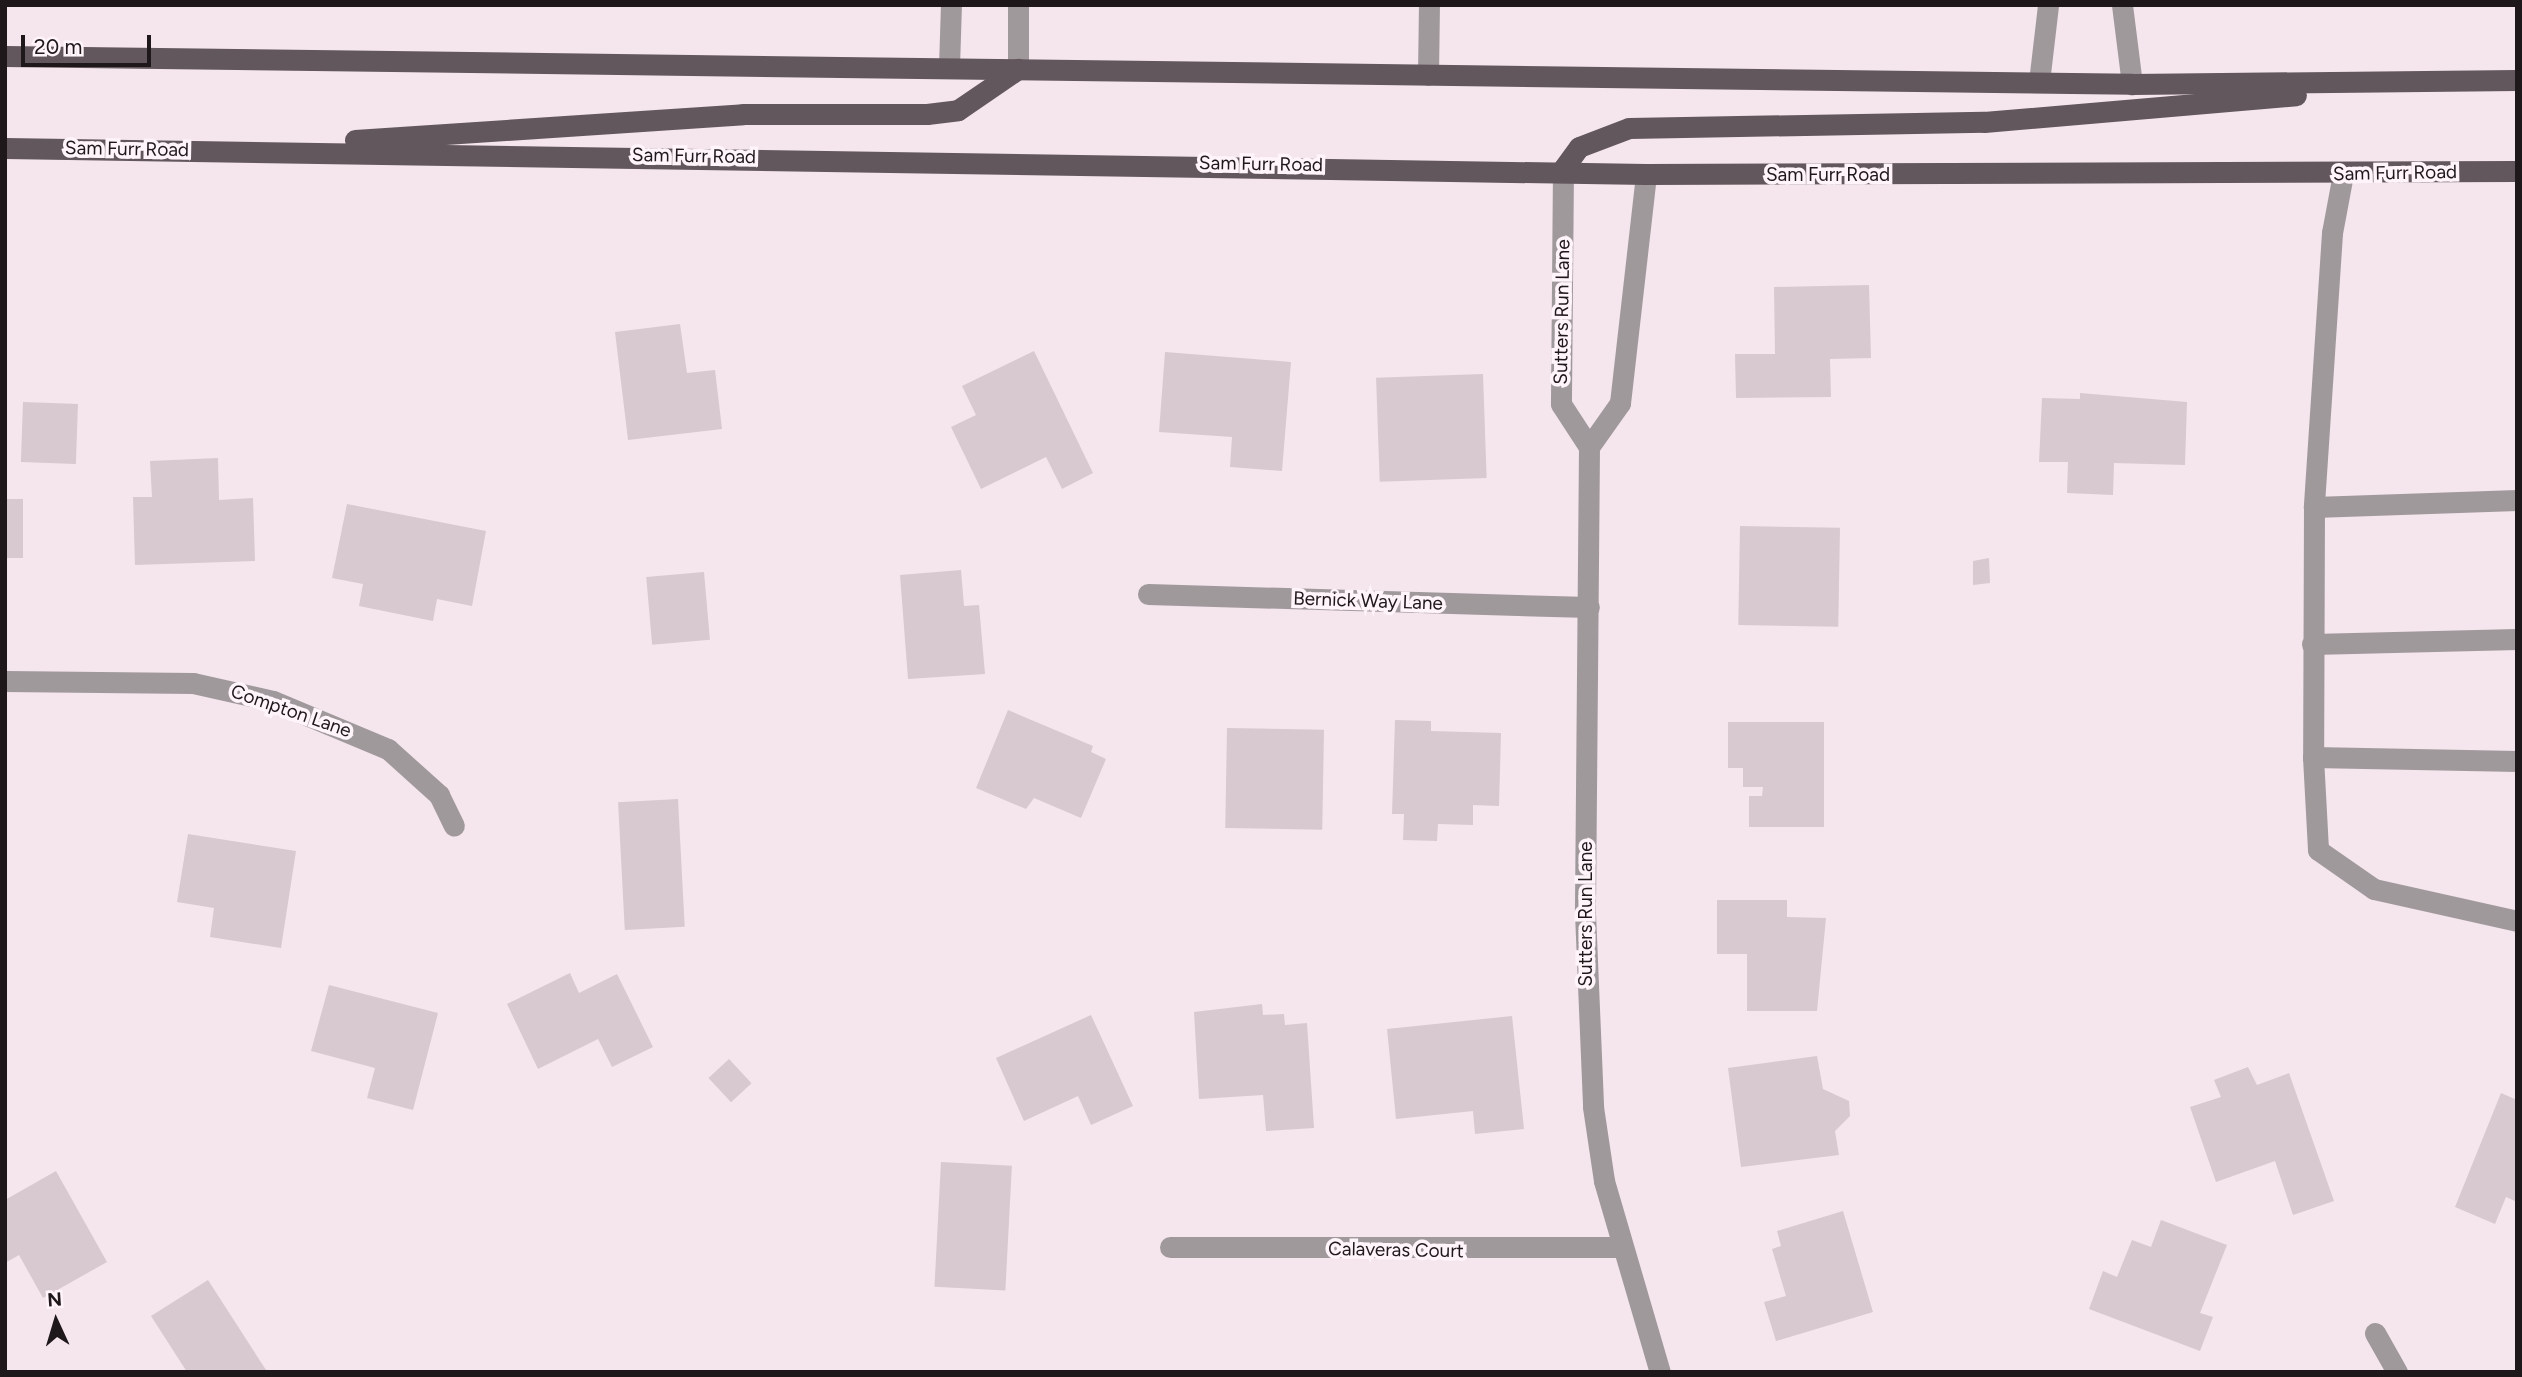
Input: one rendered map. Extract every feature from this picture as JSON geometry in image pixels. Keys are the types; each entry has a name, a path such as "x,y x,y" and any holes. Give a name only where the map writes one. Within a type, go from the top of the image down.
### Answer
{"main road":[{"path":"5,56 949,66 2132,84 2517,80"},
{"path":"192,150 743,114 927,114 958,110 1018,69"},
{"path":"1563,169 1580,147 1629,128 1984,122 2462,81"},
{"name":"Sam Furr Road","path":"5,148 1563,169 1646,173 2343,174 2517,171"}],"street":[{"path":"949,66 951,5"},
{"path":"1018,5 1018,69"},
{"path":"1428,75 1429,5"},
{"path":"2039,82 2048,5"},
{"path":"2122,5 2132,84"},
{"name":"Sutters Run Lane","path":"1563,169 1561,404 1589,447 1587,1012 1604,1181 1660,1372"},
{"path":"1589,447 1620,403 1646,173"},
{"path":"2343,174 2332,233 2314,507 2313,757 2318,850 2374,889 2517,920"},
{"path":"2314,507 2517,500"},
{"name":"Bernick Way Lane","path":"1148,594 1589,607"},
{"path":"2312,644 2517,639"},
{"name":"Compton Lane","path":"5,681 193,682 273,701 388,749 439,795 454,826"},
{"path":"2313,757 2517,761"},
{"name":"Calaveras Court","path":"1170,1247 1622,1247"},
{"path":"2375,1332 2397,1372"}],"building":[{"path":"1869,285 1871,358 1830,359 1831,397 1736,398 1735,354 1775,354 1774,287"},
{"path":"680,324 687,373 715,370 722,429 628,440 615,332"},
{"path":"1034,351 1093,473 1062,489 1046,457 981,489 951,427 976,415 962,386"},
{"path":"1165,352 1291,362 1282,471 1230,467 1232,437 1159,432"},
{"path":"1483,374 1487,478 1380,482 1376,378"},
{"path":"2080,393 2187,402 2185,465 2114,463 2113,495 2067,493 2068,462 2039,462 2042,398 2080,399"},
{"path":"23,402 78,404 76,464 21,462"},
{"path":"218,458 219,500 253,498 255,561 135,565 133,497 152,497 150,461"},
{"path":"5,499 23,499 23,558 5,558"},
{"path":"347,504 486,531 472,606 437,599 433,621 359,606 363,584 332,578"},
{"path":"1740,526 1840,528 1838,627 1738,625"},
{"path":"1989,558 1990,583 1973,585 1973,561"},
{"path":"961,570 964,606 979,605 985,674 908,679 900,575"},
{"path":"704,572 710,640 652,645 646,577"},
{"path":"1008,710 1093,746 1091,752 1106,759 1081,818 1034,798 1026,809 976,788"},
{"path":"1395,720 1431,721 1431,731 1501,733 1499,806 1473,805 1473,825 1438,824 1437,841 1403,840 1404,814 1392,814"},
{"path":"1728,722 1824,722 1824,827 1749,827 1749,796 1762,796 1763,787 1743,787 1743,768 1728,768"},
{"path":"1227,728 1324,730 1322,830 1225,828"},
{"path":"678,799 685,927 625,930 618,802"},
{"path":"188,834 296,851 281,948 210,937 214,908 177,902"},
{"path":"1717,900 1787,900 1787,917 1826,918 1817,1011 1747,1011 1747,954 1717,954"},
{"path":"570,973 579,993 617,974 653,1047 612,1067 598,1039 538,1069 507,1004"},
{"path":"329,985 438,1013 413,1110 367,1098 375,1068 311,1051"},
{"path":"1262,1004 1263,1015 1284,1014 1285,1025 1307,1023 1314,1128 1266,1131 1263,1095 1199,1099 1194,1012"},
{"path":"1091,1015 1133,1106 1091,1125 1078,1096 1024,1121 996,1058"},
{"path":"1512,1016 1524,1129 1475,1134 1473,1111 1396,1119 1387,1029"},
{"path":"1817,1056 1823,1089 1849,1101 1850,1116 1835,1131 1839,1155 1741,1167 1728,1068"},
{"path":"729,1059 752,1083 731,1102 709,1078"},
{"path":"2248,1067 2257,1085 2289,1073 2334,1201 2293,1215 2275,1161 2216,1182 2190,1107 2221,1097 2214,1080"},
{"path":"2501,1093 2517,1100 2517,1202 2506,1197 2495,1224 2455,1207"},
{"path":"941,1162 1012,1166 1005,1291 934,1287"},
{"path":"56,1171 107,1262 43,1298 19,1255 5,1263 5,1200"},
{"path":"1843,1211 1873,1312 1776,1341 1764,1302 1786,1296 1772,1249 1781,1246 1777,1231"},
{"path":"2161,1220 2227,1245 2200,1313 2213,1317 2200,1351 2089,1309 2103,1271 2117,1277 2132,1240 2151,1247"},
{"path":"208,1280 266,1370 263,1372 187,1372 151,1316"}]}
